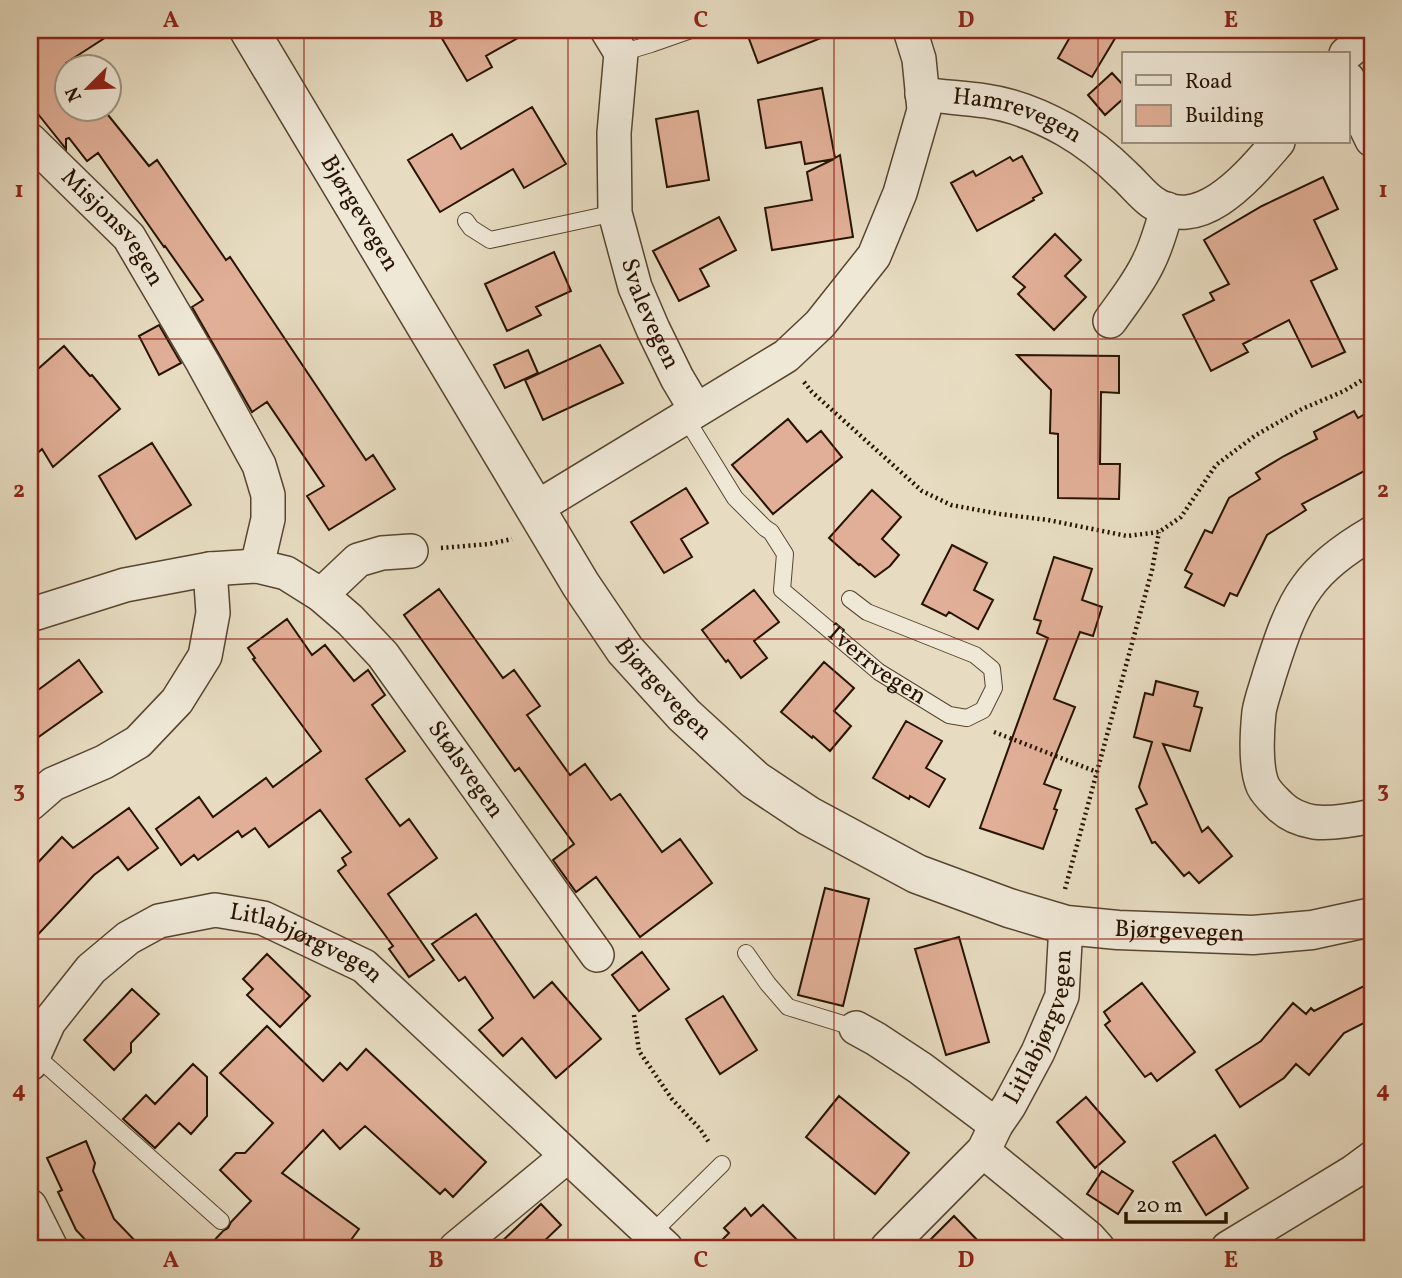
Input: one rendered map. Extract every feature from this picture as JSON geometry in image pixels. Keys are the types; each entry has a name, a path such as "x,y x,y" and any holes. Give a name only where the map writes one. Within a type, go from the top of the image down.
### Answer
{"street":[{"name":"Bjørgevegen","path":"249,30 581,585 625,650 684,715 755,780 809,816 917,874 1009,908 1066,925 1118,930 1254,935 1312,930 1372,917"},
{"path":"541,517 690,414 786,356 820,324 874,256 900,193 924,110 919,58 910,30"},
{"path":"1348,52 1361,30"},
{"name":"Svalevegen","path":"614,41 615,213 635,287 677,378 690,414"},
{"path":"1350,86 1358,113 1372,141"},
{"name":"Hamrevegen","path":"922,94 986,101 1012,106 1039,116 1067,130 1097,151 1152,202 1167,209"},
{"name":"Misjonsvegen","path":"30,140 128,237 260,465 268,495 268,519 257,566"},
{"path":"1110,321 1149,263 1167,209 1186,212 1227,195 1248,177 1276,144"},
{"path":"1372,533 1317,574 1292,613 1259,710 1258,755 1259,773 1268,795 1294,816 1314,822 1372,816"},
{"path":"321,595 358,560 382,553 411,551"},
{"name":"Stølsvegen","path":"30,615 125,585 210,569 257,566 286,573 321,595 350,620 383,655 597,955"},
{"path":"30,804 53,784 104,762 138,742 177,701 205,656 213,613 210,569"},
{"name":"Litlabjørgvegen","path":"32,1059 49,1022 91,969 128,938 159,921 215,910 263,918 363,966 658,1241"},
{"name":"Litlabjørgvegen","path":"887,1248 990,1138 1009,1106 1038,1052 1062,996 1066,925"},
{"name":"Litlabjørgvegen","path":"856,1028 920,1068 990,1138 989,1156 1098,1248"},
{"path":"456,1248 566,1157"},
{"path":"1228,1248 1372,1158"},
{"path":"30,1206 51,1248"}],"lane":[{"name":"Svalevegen","path":"614,41 651,44 691,30"},
{"path":"467,221 471,228 490,240 615,213"},
{"name":"Tverrvegen","path":"690,414 734,498 771,532 785,554 782,590 879,672 949,715 967,718 983,710 994,688 992,669 975,655 867,612 850,599"},
{"name":"Litlabjørgvegen","path":"746,953 768,984 789,1007 856,1028"},
{"name":"Litlabjørgvegen","path":"32,1059 222,1221"},
{"path":"658,1241 722,1164"}],"path":[{"path":"786,356 812,392 922,491 951,505 1127,536 1159,532 1181,517 1216,465 1256,435 1302,409 1345,391 1369,376 1372,371"},
{"path":"411,551 509,541 541,517"},
{"path":"1066,925 1063,895 1152,570 1159,532"},
{"path":"967,718 1002,736 1097,772"},
{"path":"634,1016 639,1051 672,1099 700,1129 722,1164"}],"building":[{"path":"30,30 117,30 83,52 52,52 52,122 114,122 149,166 157,160 226,260 230,257 366,460 373,455 395,489 329,530 307,496 324,486 267,402 252,412 192,307 203,300 98,153 87,161 69,138 66,139 66,149 30,104"},
{"path":"437,30 532,30 486,56 492,67 467,81"},
{"path":"763,30 839,31 758,63 748,36"},
{"path":"1074,30 1120,30 1092,77 1058,58"},
{"path":"1112,73 1122,84 1122,100 1105,115 1088,95"},
{"path":"822,88 835,158 840,155 853,237 772,250 765,208 812,200 807,172 834,159 805,164 801,142 766,148 758,100"},
{"path":"532,107 566,164 524,188 513,169 440,212 408,160 452,134 461,149"},
{"path":"698,111 709,180 667,187 656,119"},
{"path":"1022,156 1042,193 977,231 951,183 973,171 976,176 1010,157 1013,161"},
{"path":"1323,177 1338,209 1314,220 1337,269 1311,281 1345,352 1312,367 1289,320 1243,344 1248,352 1211,371 1183,315 1214,300 1210,293 1229,284 1204,240 1262,206"},
{"path":"719,217 736,250 700,269 709,286 679,301 653,251"},
{"path":"1055,234 1081,260 1065,276 1086,297 1054,330 1018,294 1025,287 1013,277"},
{"path":"554,252 571,291 536,307 541,315 507,331 485,284"},
{"path":"159,325 181,363 159,375 139,336"},
{"path":"600,345 623,383 543,420 525,380"},
{"path":"64,346 120,409 53,467 42,449 30,460 30,376"},
{"path":"528,350 538,373 505,388 494,365"},
{"path":"1017,355 1119,356 1119,393 1101,392 1100,464 1120,464 1119,499 1058,498 1058,434 1050,433 1051,390"},
{"path":"1372,410 1372,467 1302,504 1306,510 1267,535 1237,596 1230,593 1224,606 1185,587 1192,574 1185,570 1205,530 1212,533 1229,498 1260,479 1256,473 1317,439 1314,432 1354,411 1358,418"},
{"path":"788,419 807,442 821,431 842,457 773,514 732,465"},
{"path":"152,443 191,505 136,539 99,476"},
{"path":"686,488 708,523 681,539 692,557 664,573 631,522"},
{"path":"872,490 901,517 882,539 899,555 875,577 829,538"},
{"path":"952,545 987,563 974,590 993,600 978,629 949,612 946,616 922,604"},
{"path":"1054,557 1092,569 1082,600 1102,607 1093,636 1080,632 1054,699 1075,707 1044,784 1061,790 1043,849 980,828 1048,638 1037,633 1041,621 1034,619"},
{"path":"439,589 503,678 514,670 540,706 527,715 570,775 585,764 611,800 620,794 662,852 680,839 712,883 640,937 596,877 576,892 553,860 574,844 519,768 515,771 404,615"},
{"path":"754,590 779,622 754,641 767,658 741,678 702,630"},
{"path":"287,619 312,655 325,645 354,681 368,670 385,695 372,705 405,751 366,779 400,826 409,819 437,858 388,894 434,960 409,977 389,949 393,946 338,871 346,865 342,858 351,852 320,810 269,847 255,828 242,837 238,831 198,860 194,855 181,865 156,829 199,797 213,817 266,778 273,787 321,751 253,659 255,658 248,648"},
{"path":"79,660 102,692 30,743 30,696"},
{"path":"824,662 854,688 834,711 851,726 830,751 781,712"},
{"path":"1156,681 1198,692 1194,706 1202,708 1190,751 1163,744 1202,832 1208,827 1232,856 1199,883 1189,872 1184,876 1155,842 1152,843 1136,809 1147,804 1139,787 1152,742 1134,737 1145,693 1153,695"},
{"path":"906,721 942,741 926,768 945,779 929,807 873,778"},
{"path":"129,808 158,848 128,870 118,857 94,875 30,943 30,871 62,837 73,848"},
{"path":"825,888 869,899 843,1006 798,995"},
{"path":"476,914 534,998 552,982 601,1039 556,1078 522,1038 503,1056 479,1030 493,1018 465,977 459,981 432,944"},
{"path":"959,937 989,1042 946,1055 915,949"},
{"path":"642,952 669,989 639,1011 612,975"},
{"path":"267,954 310,996 280,1027 247,995 253,989 243,979"},
{"path":"1372,982 1372,1019 1344,1033 1309,1075 1296,1064 1284,1078 1240,1107 1216,1070 1261,1041 1293,1003 1306,1014 1311,1008 1314,1011"},
{"path":"1142,983 1195,1052 1157,1081 1151,1073 1145,1077 1105,1025 1110,1021 1104,1012"},
{"path":"132,989 159,1014 131,1043 131,1052 114,1070 84,1040"},
{"path":"723,996 757,1050 720,1074 686,1019"},
{"path":"267,1026 323,1081 340,1063 347,1070 366,1049 486,1162 453,1197 445,1189 440,1194 365,1126 340,1149 323,1130 282,1173 359,1229 345,1248 207,1248 251,1201 220,1170 236,1153 245,1153 273,1123 220,1073"},
{"path":"193,1064 207,1077 207,1116 191,1134 179,1123 155,1148 123,1119 146,1095 155,1104"},
{"path":"839,1096 909,1153 875,1194 806,1137"},
{"path":"1086,1097 1125,1142 1095,1168 1057,1122"},
{"path":"1215,1135 1248,1188 1206,1215 1173,1162"},
{"path":"86,1141 95,1163 93,1171 114,1219 142,1248 93,1248 76,1230 58,1192 62,1190 47,1158"},
{"path":"1102,1171 1133,1191 1118,1214 1087,1194"},
{"path":"541,1204 561,1225 537,1248 495,1248"},
{"path":"763,1205 805,1248 714,1248 729,1233 724,1228 745,1208 751,1216"},
{"path":"954,1216 985,1248 922,1248"}]}
